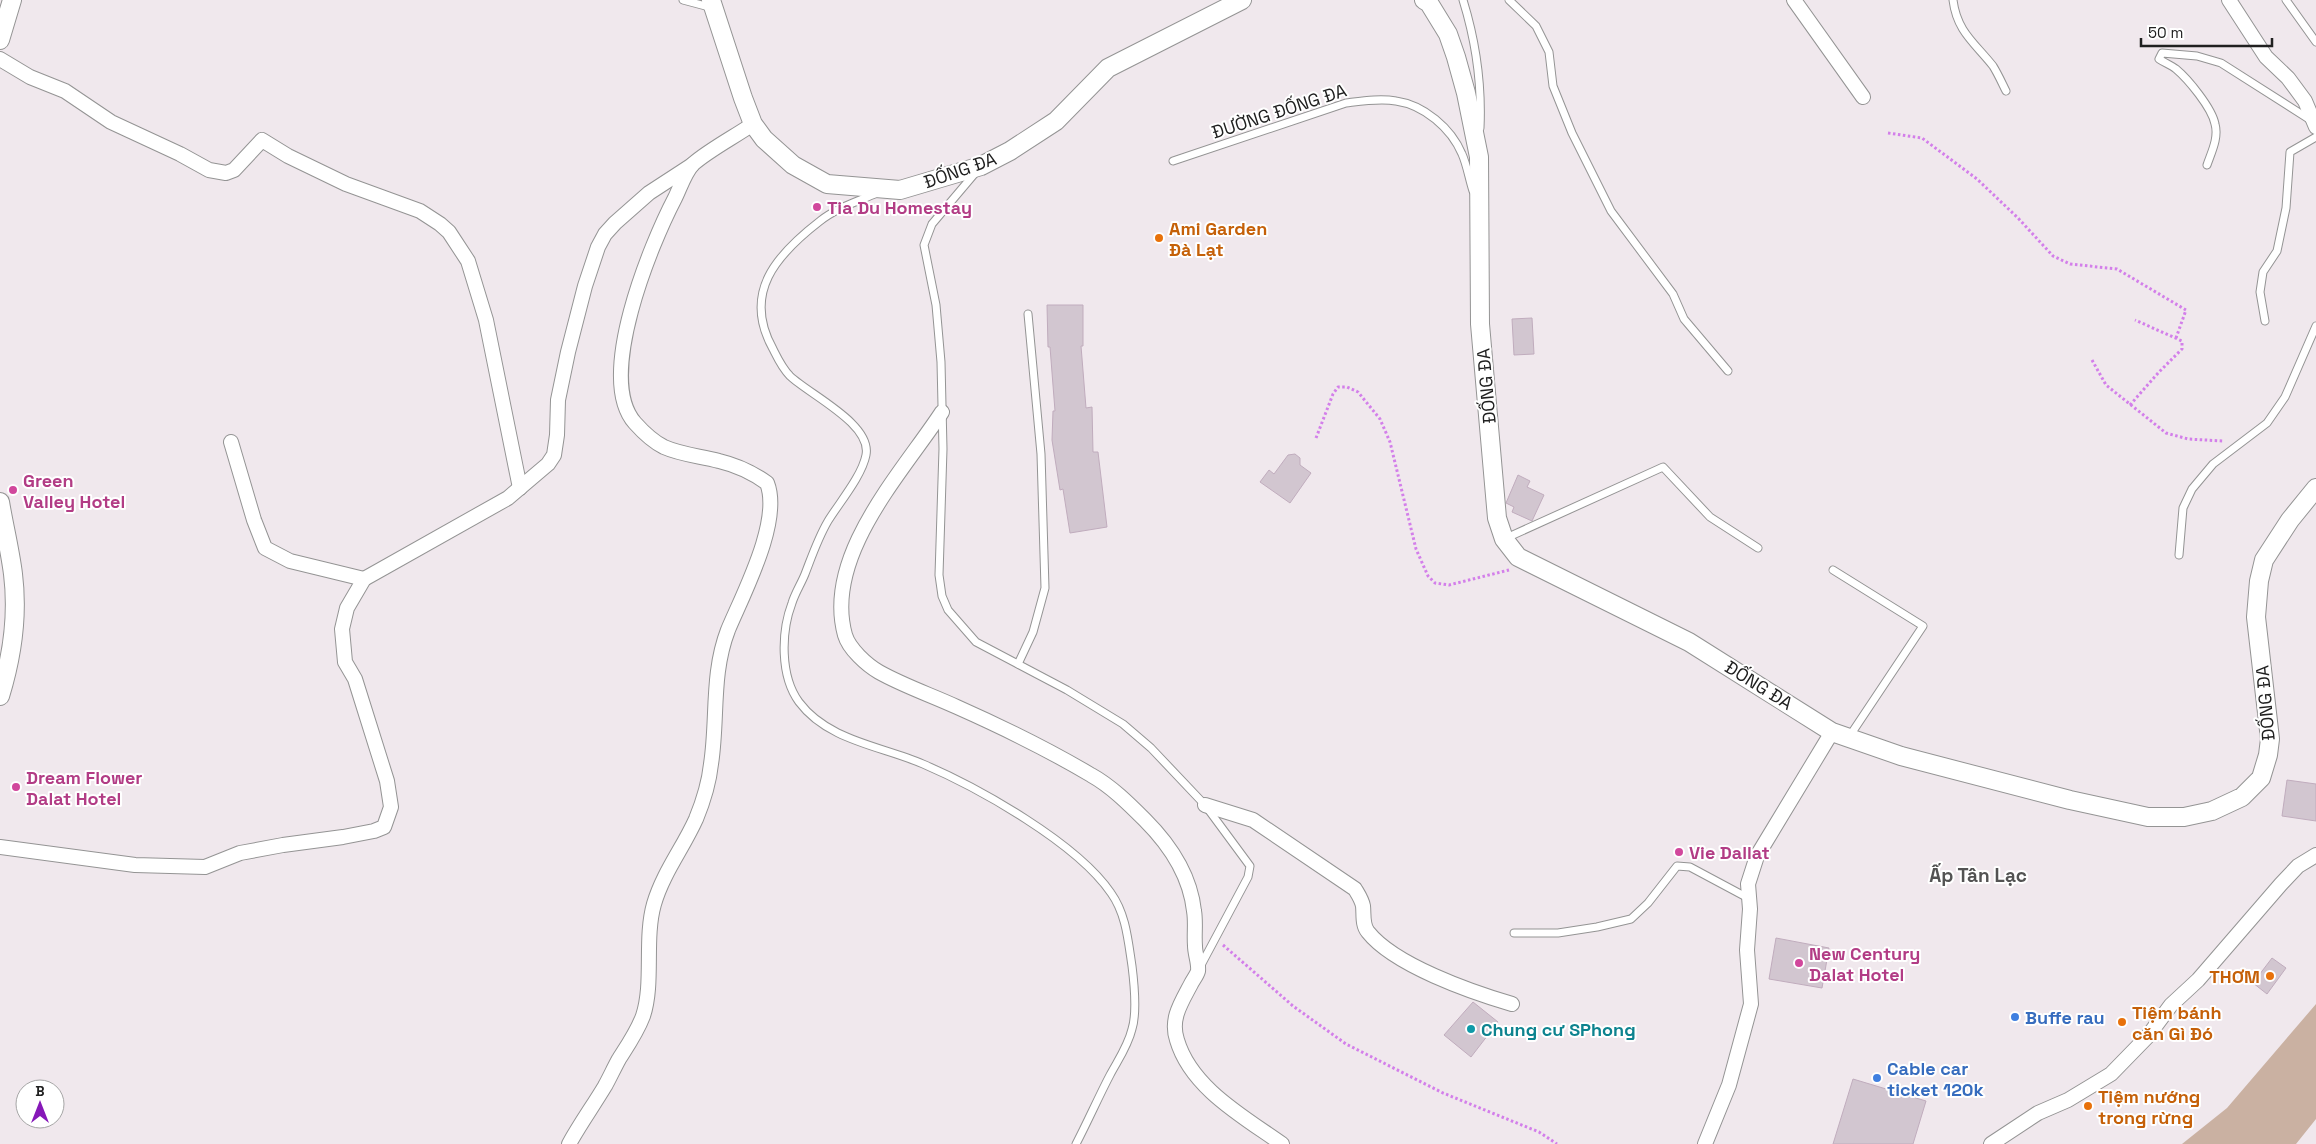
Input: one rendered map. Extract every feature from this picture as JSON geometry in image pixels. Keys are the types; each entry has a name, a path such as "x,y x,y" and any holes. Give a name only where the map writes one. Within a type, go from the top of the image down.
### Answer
{"street":[{"path":"0,40 12,0"},
{"name":"ĐỐNG ĐA","path":"712,4 753,124 764,139 793,166 827,184 900,190 981,166 1056,121 1108,68 1242,0"},
{"name":"ĐỐNG ĐA","path":"1424,0 1429,3 1448,34 1466,93 1479,157 1480,324 1497,518 1504,539 1523,560 1689,642 1840,735 1900,756 2070,800 2148,817 2184,818 2212,811 2242,797 2261,778 2269,747 2266,695 2256,617 2259,581 2264,560 2290,520 2316,488"},
{"path":"1794,0 1863,97"},
{"path":"2229,0 2266,57 2288,78 2304,101 2315,125"},
{"path":"0,60 30,77 66,91 111,122 180,154 209,170 226,173 234,170 262,140 318,171 346,184 420,211 440,224 459,245 474,276 486,320 520,488"},
{"path":"0,847 135,865 205,867 240,853 343,837 374,831 384,826 391,807 386,781 356,679 345,662 342,629 347,608 364,579 508,498 548,464 554,455 557,435 558,400 568,352 585,286 598,247 605,234 642,199 753,124"},
{"path":"569,1144 606,1085 644,1014 647,998 654,905 666,876 696,819 707,785 713,748 717,670 722,650 758,558 768,524 771,496 767,483 749,472 720,461 680,453 663,447 636,423 624,404 621,376 624,350 630,315 644,265 664,219 692,165"},
{"path":"942,412 920,445 892,481 852,555 840,602 846,638 857,653 876,670 904,685 959,708 1094,776 1134,809 1160,835 1177,857 1187,880 1194,911 1194,946 1198,972 1174,1016 1176,1038 1182,1054 1201,1081 1234,1110 1282,1144"},
{"path":"232,442 254,520 265,548 290,561 364,579"},
{"path":"0,502 13,575 14,599 14,629 7,675 0,696"},
{"path":"1705,1144 1729,1085 1751,1004 1747,950 1750,909 1748,884 1757,856 1840,735"},
{"path":"1205,805 1253,820 1355,889 1363,904 1366,931 1406,962 1468,991 1512,1004"},
{"path":"1990,1144 2038,1113 2068,1100 2111,1074 2148,1036 2171,1005 2198,980 2281,884 2298,866 2316,855"}],"lane":[{"path":"683,0 712,4"},
{"path":"1463,0 1473,33 1479,78 1479,157"},
{"path":"1509,0 1536,26 1548,52 1553,86 1572,133 1610,211 1672,294 1684,320 1728,371"},
{"path":"1953,0 1959,24 1968,39 1994,67 2006,90"},
{"path":"2286,0 2316,42"},
{"path":"2207,166 2216,140 2216,124 2209,109 2176,69 2159,59 2162,53 2197,56 2221,63 2315,125"},
{"name":"ĐƯỜNG ĐỐNG ĐA","path":"1173,161 1346,103 1367,100 1396,101 1420,108 1454,140 1463,155 1479,213"},
{"path":"2266,322 2260,292 2263,272 2277,251 2286,208 2290,152 2316,138"},
{"path":"981,166 932,224 924,245 936,306 942,412 939,575 942,596 948,610 976,642 1067,690 1123,724 1151,748 1205,805 1250,866 1248,877 1198,972"},
{"path":"886,189 822,219 790,247 764,284 760,300 759,312 762,327 781,364 789,375 831,406 862,434 867,445 866,457 859,472 820,534 791,604 785,632 785,658 789,680 797,700 824,724 871,747 923,764 992,799 1075,854 1112,893 1122,913 1127,931 1134,980 1133,1027 1122,1054 1076,1144"},
{"path":"1018,664 1032,632 1046,588 1041,454 1028,314"},
{"path":"2179,555 2183,508 2192,490 2213,464 2267,423 2285,397 2316,326"},
{"path":"1504,539 1662,467 1710,517 1758,548"},
{"path":"1833,570 1923,626 1840,735"},
{"path":"1514,933 1558,933 1631,919 1648,903 1677,866 1690,867 1748,898"}],"path":[{"path":"1888,133 1922,138 1978,179 2053,256 2070,264 2117,269 2186,310 2176,338"},
{"path":"2130,406 2159,372 2182,350 2182,341 2135,320"},
{"path":"2092,360 2106,385 2166,433 2188,439 2241,442"},
{"path":"1316,438 1338,387 1347,387 1358,392 1380,419 1390,442 1401,480 1416,549 1428,576 1435,583 1449,585 1506,573 1523,560"},
{"path":"1216,938 1293,1006 1346,1044 1443,1093 1539,1132 1556,1144"}],"shaded area":[{"path":"2316,1004 2316,1119 2296,1144 2182,1144 2227,1108"}],"building":[{"path":"1047,305 1083,305 1083,346 1081,346 1086,408 1092,407 1093,452 1098,452 1107,527 1070,533 1063,489 1060,490 1052,440 1053,411 1055,411 1050,347 1048,347"},
{"path":"1532,318 1534,354 1514,355 1512,319"},
{"path":"1295,454 1300,458 1300,465 1311,473 1290,503 1260,482 1269,470 1274,474 1288,455"},
{"path":"1518,475 1530,481 1527,487 1544,495 1532,521 1512,512 1514,507 1506,503"},
{"path":"2287,780 2316,784 2316,821 2282,816"},
{"name":"New Century Dalat Hotel","path":"1776,938 1829,948 1822,988 1769,979"},
{"name":"THƠM","path":"2272,958 2286,968 2267,994 2253,983"},
{"name":"Chung cư SPhong","path":"1473,1002 1498,1022 1471,1057 1444,1035"},
{"path":"1853,1079 1926,1101 1913,1144 1833,1144"}],"place":[{"name":"Tia Du Homestay","path":"817,207"},
{"name":"Ami Garden Đà Lạt","path":"1159,238"},
{"name":"Green Valley Hotel","path":"13,490"},
{"name":"Dream Flower Dalat Hotel","path":"16,787"},
{"name":"Vie Dallat","path":"1679,852"},
{"name":"New Century Dalat Hotel","path":"1799,963"},
{"name":"THƠM","path":"2270,976"},
{"name":"Buffe rau","path":"2015,1017"},
{"name":"Tiệm bánh căn Gì Đó","path":"2122,1022"},
{"name":"Chung cư SPhong","path":"1471,1029"},
{"name":"Cable car ticket 120k","path":"1877,1078"},
{"name":"Tiệm nướng trong rừng","path":"2088,1106"}],"district":[{"name":"Ấp Tân Lạc","path":"1978,875"}]}
